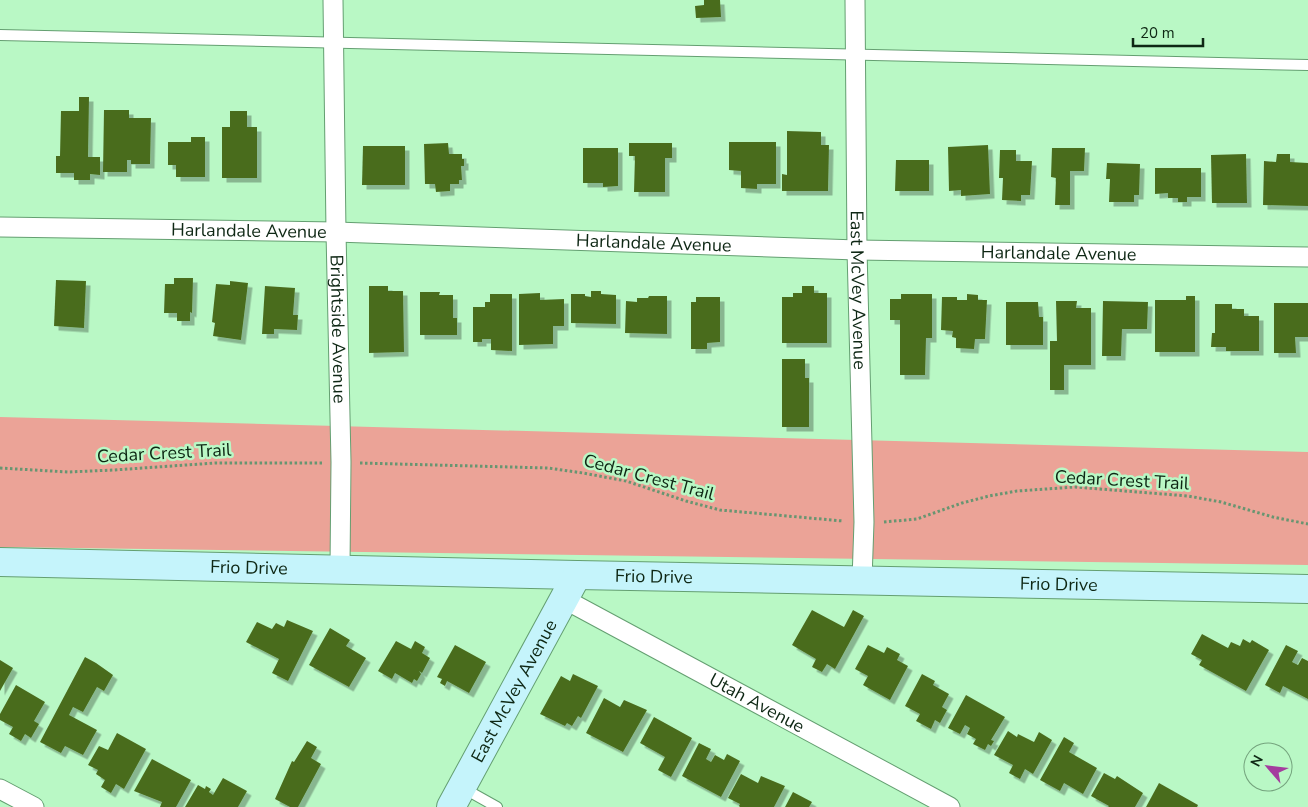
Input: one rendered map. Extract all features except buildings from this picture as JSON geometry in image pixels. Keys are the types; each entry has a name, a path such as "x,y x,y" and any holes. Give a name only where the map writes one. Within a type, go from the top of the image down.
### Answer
{"street":[{"name":"Brightside Avenue","path":"333,0 341,462 340,568"},
{"name":"East McVey Avenue","path":"855,0 857,250 864,522 862,580"},
{"name":"Harlandale Avenue","path":"0,227 336,232 857,250 1308,257"},
{"name":"Frio Drive","path":"0,562 1308,589"},
{"name":"East McVey Avenue","path":"456,797 577,575"},
{"name":"Utah Avenue","path":"564,599 950,807"},
{"path":"0,788 34,807"}],"lane":[{"path":"0,35 1308,65"},
{"path":"456,797 497,807"}],"path":[{"name":"Cedar Crest Trail","path":"0,468 68,472 215,463 329,463"},
{"name":"Cedar Crest Trail","path":"359,463 548,468 626,482 720,510 850,522"},
{"name":"Cedar Crest Trail","path":"883,522 917,518 988,496 1017,491 1075,487 1188,496 1221,502 1308,524"}],"shaded area":[{"path":"0,417 1308,452 1308,565 0,547"}]}
